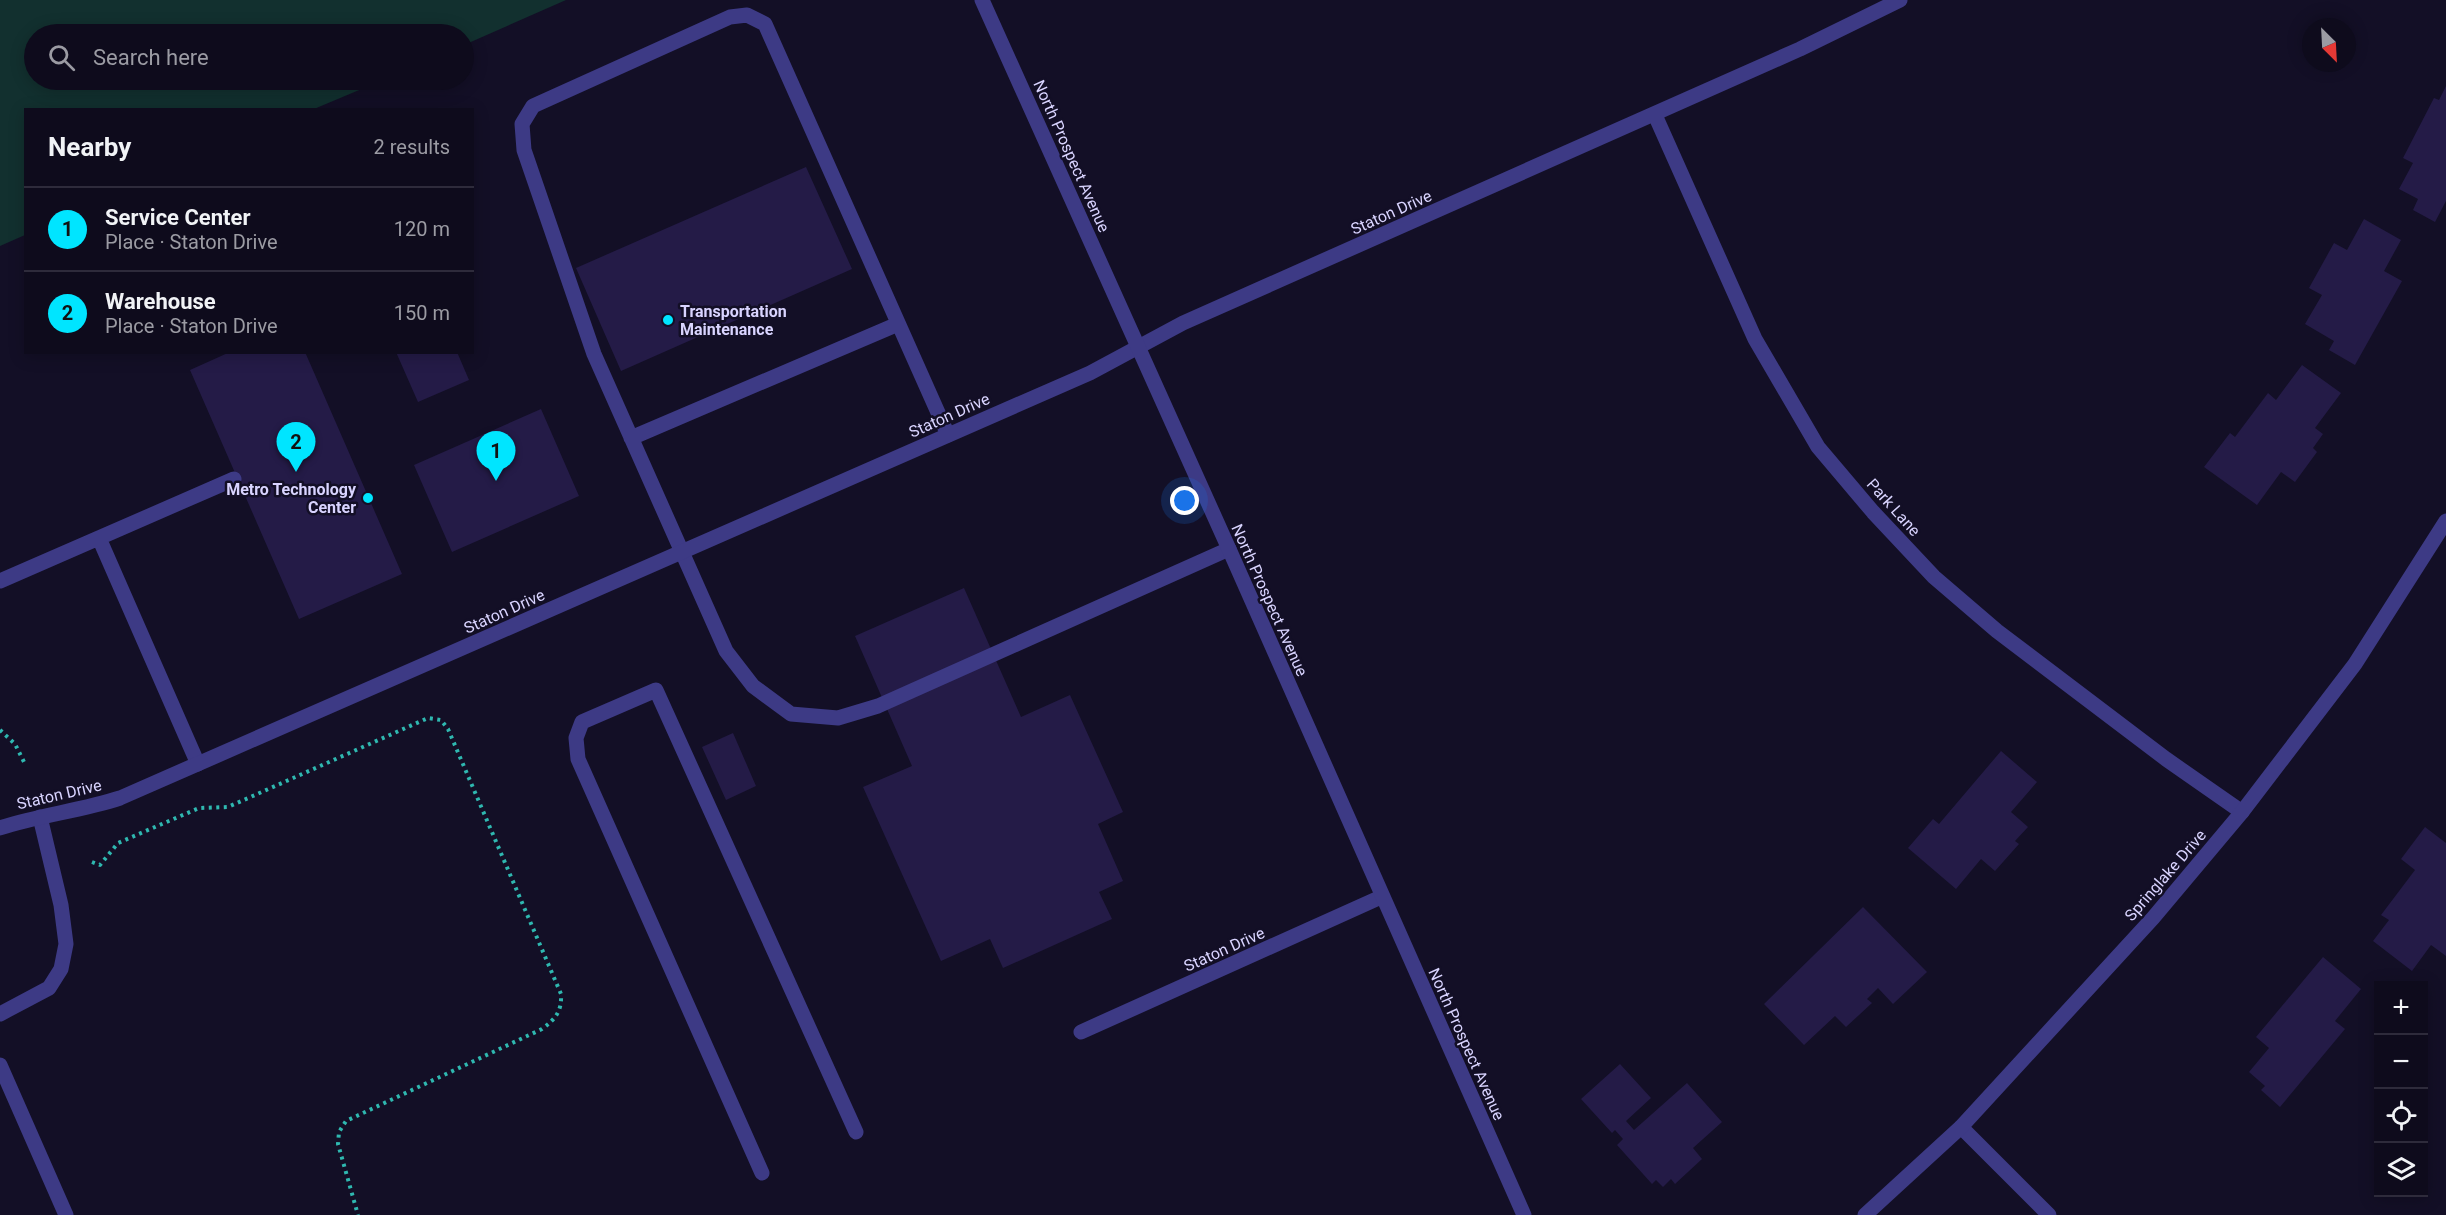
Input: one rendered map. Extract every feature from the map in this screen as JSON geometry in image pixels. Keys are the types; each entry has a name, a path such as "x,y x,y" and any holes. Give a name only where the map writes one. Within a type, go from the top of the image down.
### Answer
{"street":[{"name":"North Prospect Avenue","path":"982,0 1229,549 1524,1215"},
{"name":"Staton Drive","path":"0,828 40,817 89,808 120,798 1090,373 1183,323 1800,50 1900,0"},
{"path":"948,435 765,24 747,15 730,17 533,106 522,124 524,150 594,354 726,651 753,686 791,714 838,718 878,706 1229,549"},
{"name":"Park Lane","path":"1655,115 1755,339 1818,447 1874,512 1943,584 2007,638 2166,759 2242,812"},
{"path":"631,438 898,324"},
{"path":"0,581 234,479"},
{"name":"Springlake Drive","path":"1865,1215 1961,1127 2153,918 2242,812 2355,664 2446,521"},
{"path":"99,538 198,764"},
{"path":"762,1173 578,759 576,738 582,722 656,690 856,1132"},
{"path":"0,1014 49,988 61,969 63,961 66,944 60,905 40,817"},
{"name":"Staton Drive","path":"1081,1032 1382,897"},
{"path":"0,1065 66,1215"},
{"path":"1961,1127 2049,1215"}],"path":[{"path":"92,862 100,865 118,843 199,808 228,807 428,718 441,720 448,729 561,994 562,1006 555,1020 542,1029 346,1121 339,1132 338,1143 358,1215"},
{"path":"0,730 15,744 24,762"}],"green space":[{"path":"0,0 566,0 474,41 474,24 24,24 24,90 359,90 316,108 24,108 24,235 0,246"}],"building":[{"path":"2446,86 2446,201 2435,222 2413,210 2418,199 2399,189 2413,163 2403,158 2434,98 2439,100"},
{"name":"Transportation Maintenance","path":"806,167 852,269 621,371 576,268"},
{"path":"2364,219 2401,240 2384,271 2402,281 2355,365 2329,350 2334,341 2305,324 2322,295 2309,288 2334,243 2347,250"},
{"path":"226,354 306,354 402,574 299,619 190,370"},
{"path":"397,354 458,354 469,380 418,402"},
{"path":"2302,365 2341,393 2315,428 2323,434 2313,448 2317,452 2295,482 2281,472 2257,505 2204,467 2230,433 2235,437 2268,393 2276,400"},
{"path":"541,409 579,496 452,552 414,465"},
{"path":"964,588 1021,717 1070,695 1123,812 1098,824 1123,881 1099,892 1112,919 1003,968 990,939 941,961 863,787 912,766 855,636"},
{"path":"733,733 756,786 726,800 702,747"},
{"path":"2001,751 2037,782 2011,812 2028,827 2015,841 2019,844 1995,871 1981,859 1956,889 1908,848 1933,819 1939,824"},
{"path":"2425,827 2446,843 2446,956 2431,945 2412,971 2373,941 2389,920 2381,915 2415,870 2401,859"},
{"path":"1863,907 1927,972 1893,1004 1878,988 1867,999 1872,1003 1846,1027 1835,1016 1804,1045 1764,1004"},
{"path":"2323,957 2361,989 2335,1021 2345,1029 2280,1107 2261,1090 2265,1086 2249,1072 2269,1048 2256,1037"},
{"path":"1620,1064 1651,1098 1626,1121 1634,1130 1687,1083 1722,1122 1693,1148 1702,1159 1675,1184 1671,1179 1663,1187 1656,1180 1652,1184 1617,1145 1623,1139 1615,1130 1612,1133 1581,1099"}],"place":[{"name":"Transportation Maintenance","path":"668,320"},
{"name":"Warehouse","path":"296,472"},
{"name":"Service Center","path":"496,481"},
{"name":"Metro Technology Center","path":"368,498"}]}
